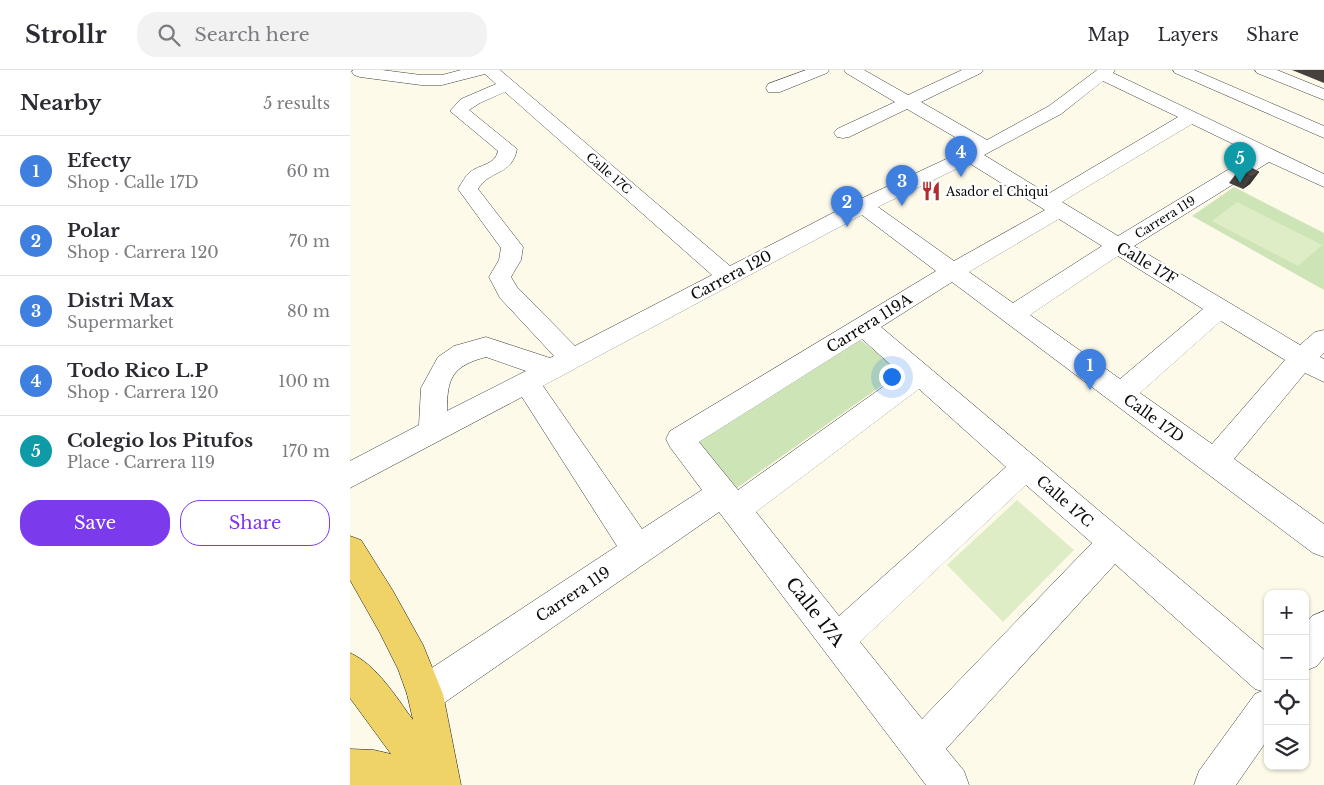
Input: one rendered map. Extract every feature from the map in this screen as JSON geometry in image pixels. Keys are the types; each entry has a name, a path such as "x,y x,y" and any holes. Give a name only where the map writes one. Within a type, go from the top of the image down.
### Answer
{"main road":[{"path":"352,561 374,588 404,645 425,694 442,785"},
{"path":"350,671 380,704 413,754 429,785"},
{"path":"350,768 361,767 399,776 411,785"}],"street":[{"path":"360,72 421,80 442,80 480,70"},
{"name":"Calle 17C","path":"490,70 728,276"},
{"path":"774,88 821,70"},
{"name":"Calle 17F","path":"852,70 910,102 1053,206 1313,365"},
{"path":"843,133 974,70"},
{"path":"1181,70 1324,133"},
{"path":"1263,70 1324,95"},
{"path":"1104,72 1324,180"},
{"name":"Carrera 120","path":"350,475 863,206 978,151 1056,110 1104,72"},
{"path":"507,85 470,101 461,106 459,111 508,149 507,157 503,163 475,178 468,189 512,247 510,260 500,277 550,370 638,550"},
{"name":"Carrera 119A","path":"680,439 953,271 1191,116"},
{"name":"Carrera 119","path":"1013,315 1118,246 1268,154"},
{"name":"Calle 17D","path":"863,206 1324,542"},
{"path":"1121,394 1220,308"},
{"name":"Calle 17C","path":"863,326 1264,673"},
{"path":"1214,462 1313,365 1324,339"},
{"path":"433,431 434,388 447,364 463,353 486,347 550,370"},
{"name":"Carrera 119","path":"425,694 638,550 728,501 919,375"},
{"name":"Calle 17A","path":"680,439 950,785"},
{"path":"837,640 1026,467"},
{"path":"921,748 1113,543"},
{"path":"1309,649 1324,628"},
{"path":"1213,785 1264,713"}],"green space":[{"path":"1234,187 1324,233 1324,290 1192,216"},
{"path":"1237,202 1322,245 1298,266 1212,221"},
{"path":"858,338 901,372 734,490 692,440"},
{"path":"1017,500 1074,550 1003,622 947,565"}],"building":[{"path":"1245,165 1259,172 1251,177 1238,171"}],"place":[{"name":"Todo Rico L.P","path":"961,177"},
{"name":"Colegio los Pitufos","path":"1240,183"},
{"name":"Asador el Chiqui","path":"931,191"},
{"name":"Distri Max","path":"902,206"},
{"name":"Polar","path":"847,227"},
{"name":"Efecty","path":"1090,390"}]}
